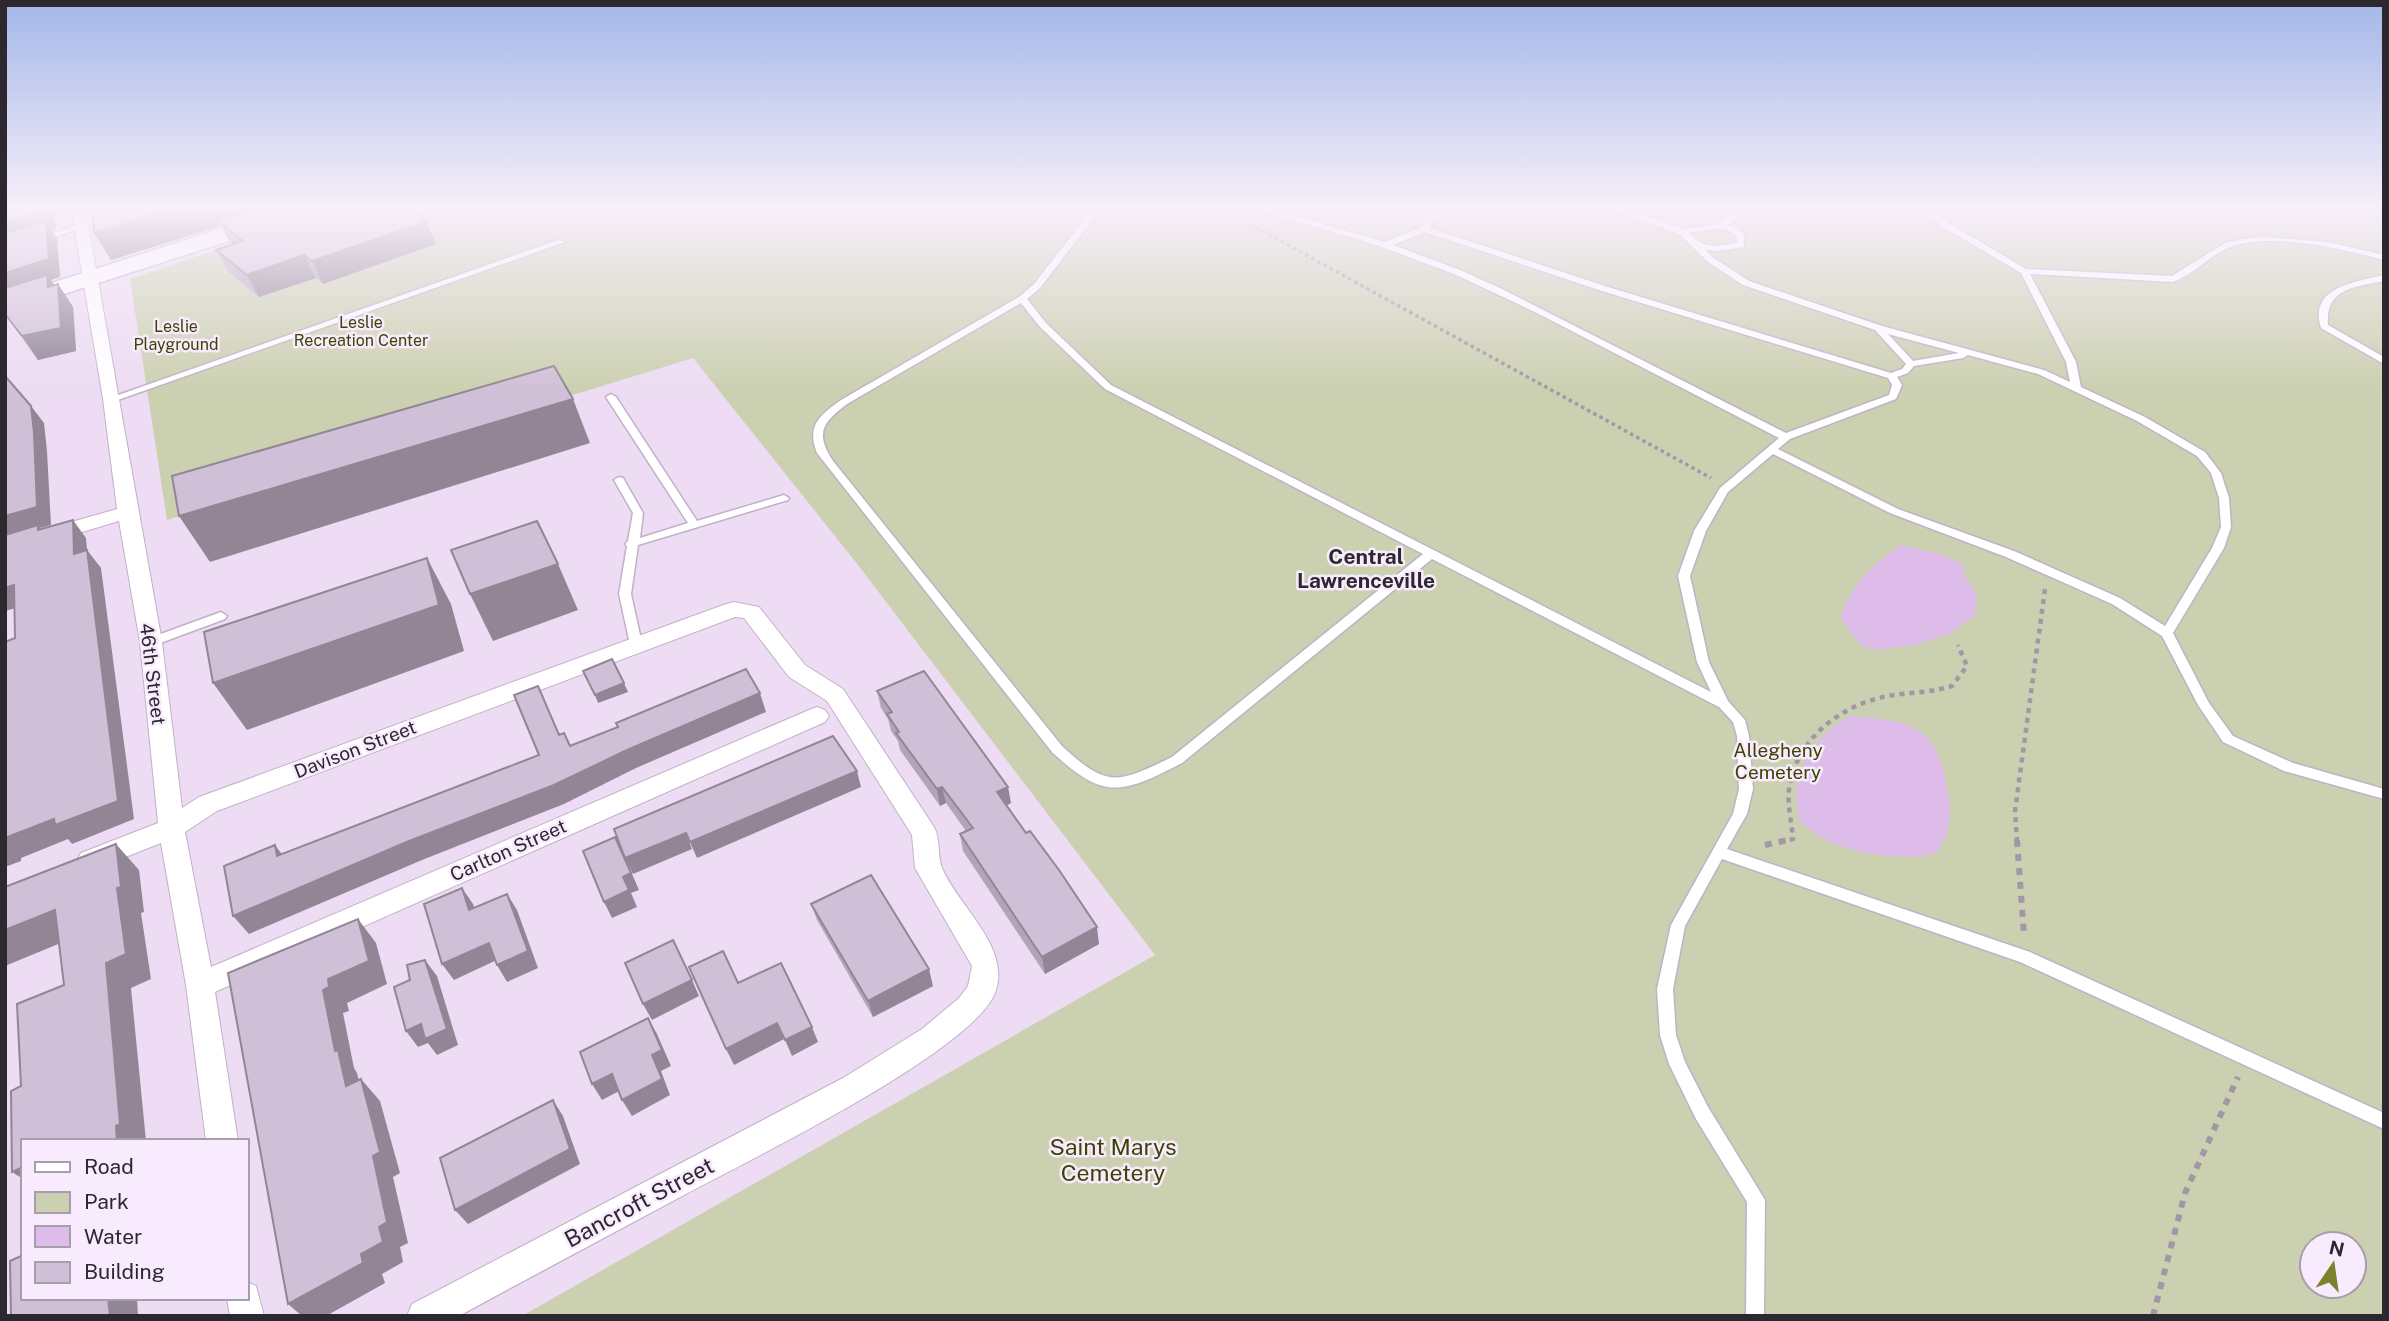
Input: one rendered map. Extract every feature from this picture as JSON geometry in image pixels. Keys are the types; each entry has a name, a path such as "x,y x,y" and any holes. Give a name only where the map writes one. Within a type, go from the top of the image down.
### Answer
{"main road":[{"path":"5,306 118,269"}],"street":[{"name":"46th Street","path":"90,269 127,512 151,642 171,828 200,985 222,1139"},
{"path":"5,548 127,512"},
{"name":"Bancroft Street","path":"424,1316 854,1088 932,1038 969,1007 982,990 986,965 928,868 925,834 835,695 797,671 751,612 734,609 710,615"},
{"name":"Davison Street","path":"66,869 171,828 208,804 710,615"},
{"name":"Carlton Street","path":"200,985 817,716"}],"lane":[{"path":"112,399 485,269"},
{"path":"1050,269 1022,299 844,402 828,414 818,427 816,440 829,463 1057,749 1082,771 1100,782 1130,784 1177,760 1432,553"},
{"path":"1442,269 1517,300 1721,408 1786,438"},
{"path":"1543,269 1891,376 1905,371 1911,364 1967,354"},
{"path":"1724,269 1746,283 1877,328 2041,372 2181,439 2201,454 2216,473 2224,498 2226,527 2218,548 2167,633"},
{"path":"2020,269 2143,280 2173,279 2195,269"},
{"path":"2024,271 2071,362 2076,388"},
{"path":"2384,278 2336,291 2320,312 2324,326 2384,361"},
{"path":"1022,299 1043,325 1108,387 1723,704"},
{"path":"1877,328 1911,364"},
{"path":"1755,1316 1756,1200 1702,1113 1676,1064 1668,1035 1665,989 1678,925 1740,814 1746,789 1743,736 1738,720 1723,704 1703,662 1684,576 1700,531 1724,491 1786,438 1893,397 1897,385 1891,376"},
{"path":"611,397 694,525"},
{"path":"1773,450 1894,511 2047,570 2116,601 2167,633 2204,705 2228,739 2289,766 2384,794"},
{"path":"619,480 638,513 625,594 636,644"},
{"path":"631,544 784,498"},
{"path":"151,642 221,616"},
{"path":"1719,852 2025,957 2384,1121"}],"path":[{"path":"1330,269 1716,481 1724,491"},
{"path":"2025,957 2015,811 2023,770 2047,570"},
{"path":"1719,852 1794,839 1788,793 1799,756 1832,718 1846,709 1887,696 1952,686 1966,666 1965,656 1958,645"},
{"path":"2153,1316 2185,1193 2246,1058"}],"green space":[{"name":"Allegheny Cemetery","path":"160,269 2384,269 2384,1316 522,1316 1155,955 858,565 693,358 167,520 130,279"}],"water":[{"path":"1901,545 1940,554 1962,564 1966,578 1977,594 1974,616 1951,633 1915,645 1876,650 1861,646 1840,617 1857,584 1880,560"},
{"path":"1849,716 1911,726 1927,737 1933,745 1946,779 1950,805 1949,826 1938,851 1916,857 1901,857 1856,850 1828,841 1800,821 1797,790 1806,761 1824,735"}],"building":[{"path":"239,269 265,269 247,275"},
{"path":"47,275 48,287 58,284 61,328 22,336 5,314 5,288"},
{"path":"554,366 573,399 179,516 172,476"},
{"path":"5,376 31,406 37,507 5,516"},
{"path":"73,520 74,554 87,550 118,801 55,825 54,819 5,838 5,642 15,638 14,585 5,588 5,535 38,525 38,530"},
{"path":"537,521 558,564 470,594 451,550"},
{"path":"427,558 439,605 213,683 204,632"},
{"path":"612,659 624,683 595,695 583,671"},
{"path":"746,669 760,693 627,750 554,785 409,841 233,916 224,866 275,845 277,856 539,755 514,695 538,686 559,735 564,733 570,746 618,727 616,723"},
{"path":"924,671 1008,787 997,792 1026,833 1030,831 1059,870 1097,927 1042,957 960,834 973,828 942,787 937,789 896,733 899,732 887,714 892,712 877,691"},
{"path":"833,736 857,771 690,842 686,833 625,858 614,829"},
{"path":"615,837 631,873 623,877 629,890 604,902 583,851"},
{"path":"116,844 121,887 117,888 126,954 106,963 120,1124 116,1126 117,1139 21,1139 21,1168 12,1172 11,1091 21,1086 17,1004 64,985 55,910 5,930 5,887"},
{"path":"871,875 929,969 868,1001 811,904"},
{"path":"462,888 469,910 507,894 528,951 497,965 489,943 442,964 424,904"},
{"path":"358,919 369,961 328,979 329,987 323,990 335,1051 338,1050 346,1086 361,1079 380,1152 373,1156 387,1222 379,1227 383,1242 361,1254 363,1263 288,1304 228,973"},
{"path":"673,940 692,980 643,1004 625,963"},
{"path":"723,951 738,983 781,963 812,1027 785,1040 777,1023 726,1049 689,967"},
{"path":"425,960 447,1029 425,1039 421,1024 406,1031 394,987 410,980 407,965"},
{"path":"648,1018 662,1050 652,1055 662,1079 622,1100 612,1074 592,1084 580,1052"},
{"path":"553,1100 570,1149 455,1210 440,1158"},
{"path":"21,1256 21,1300 108,1300 110,1316 11,1316 10,1261"}],"district":[{"name":"Central Lawrenceville","path":"1366,568"}],"park label":[{"name":"Leslie Recreation Center","path":"361,331"},
{"name":"Leslie Playground","path":"176,335"},
{"name":"Saint Marys Cemetery","path":"1113,1159"}]}
